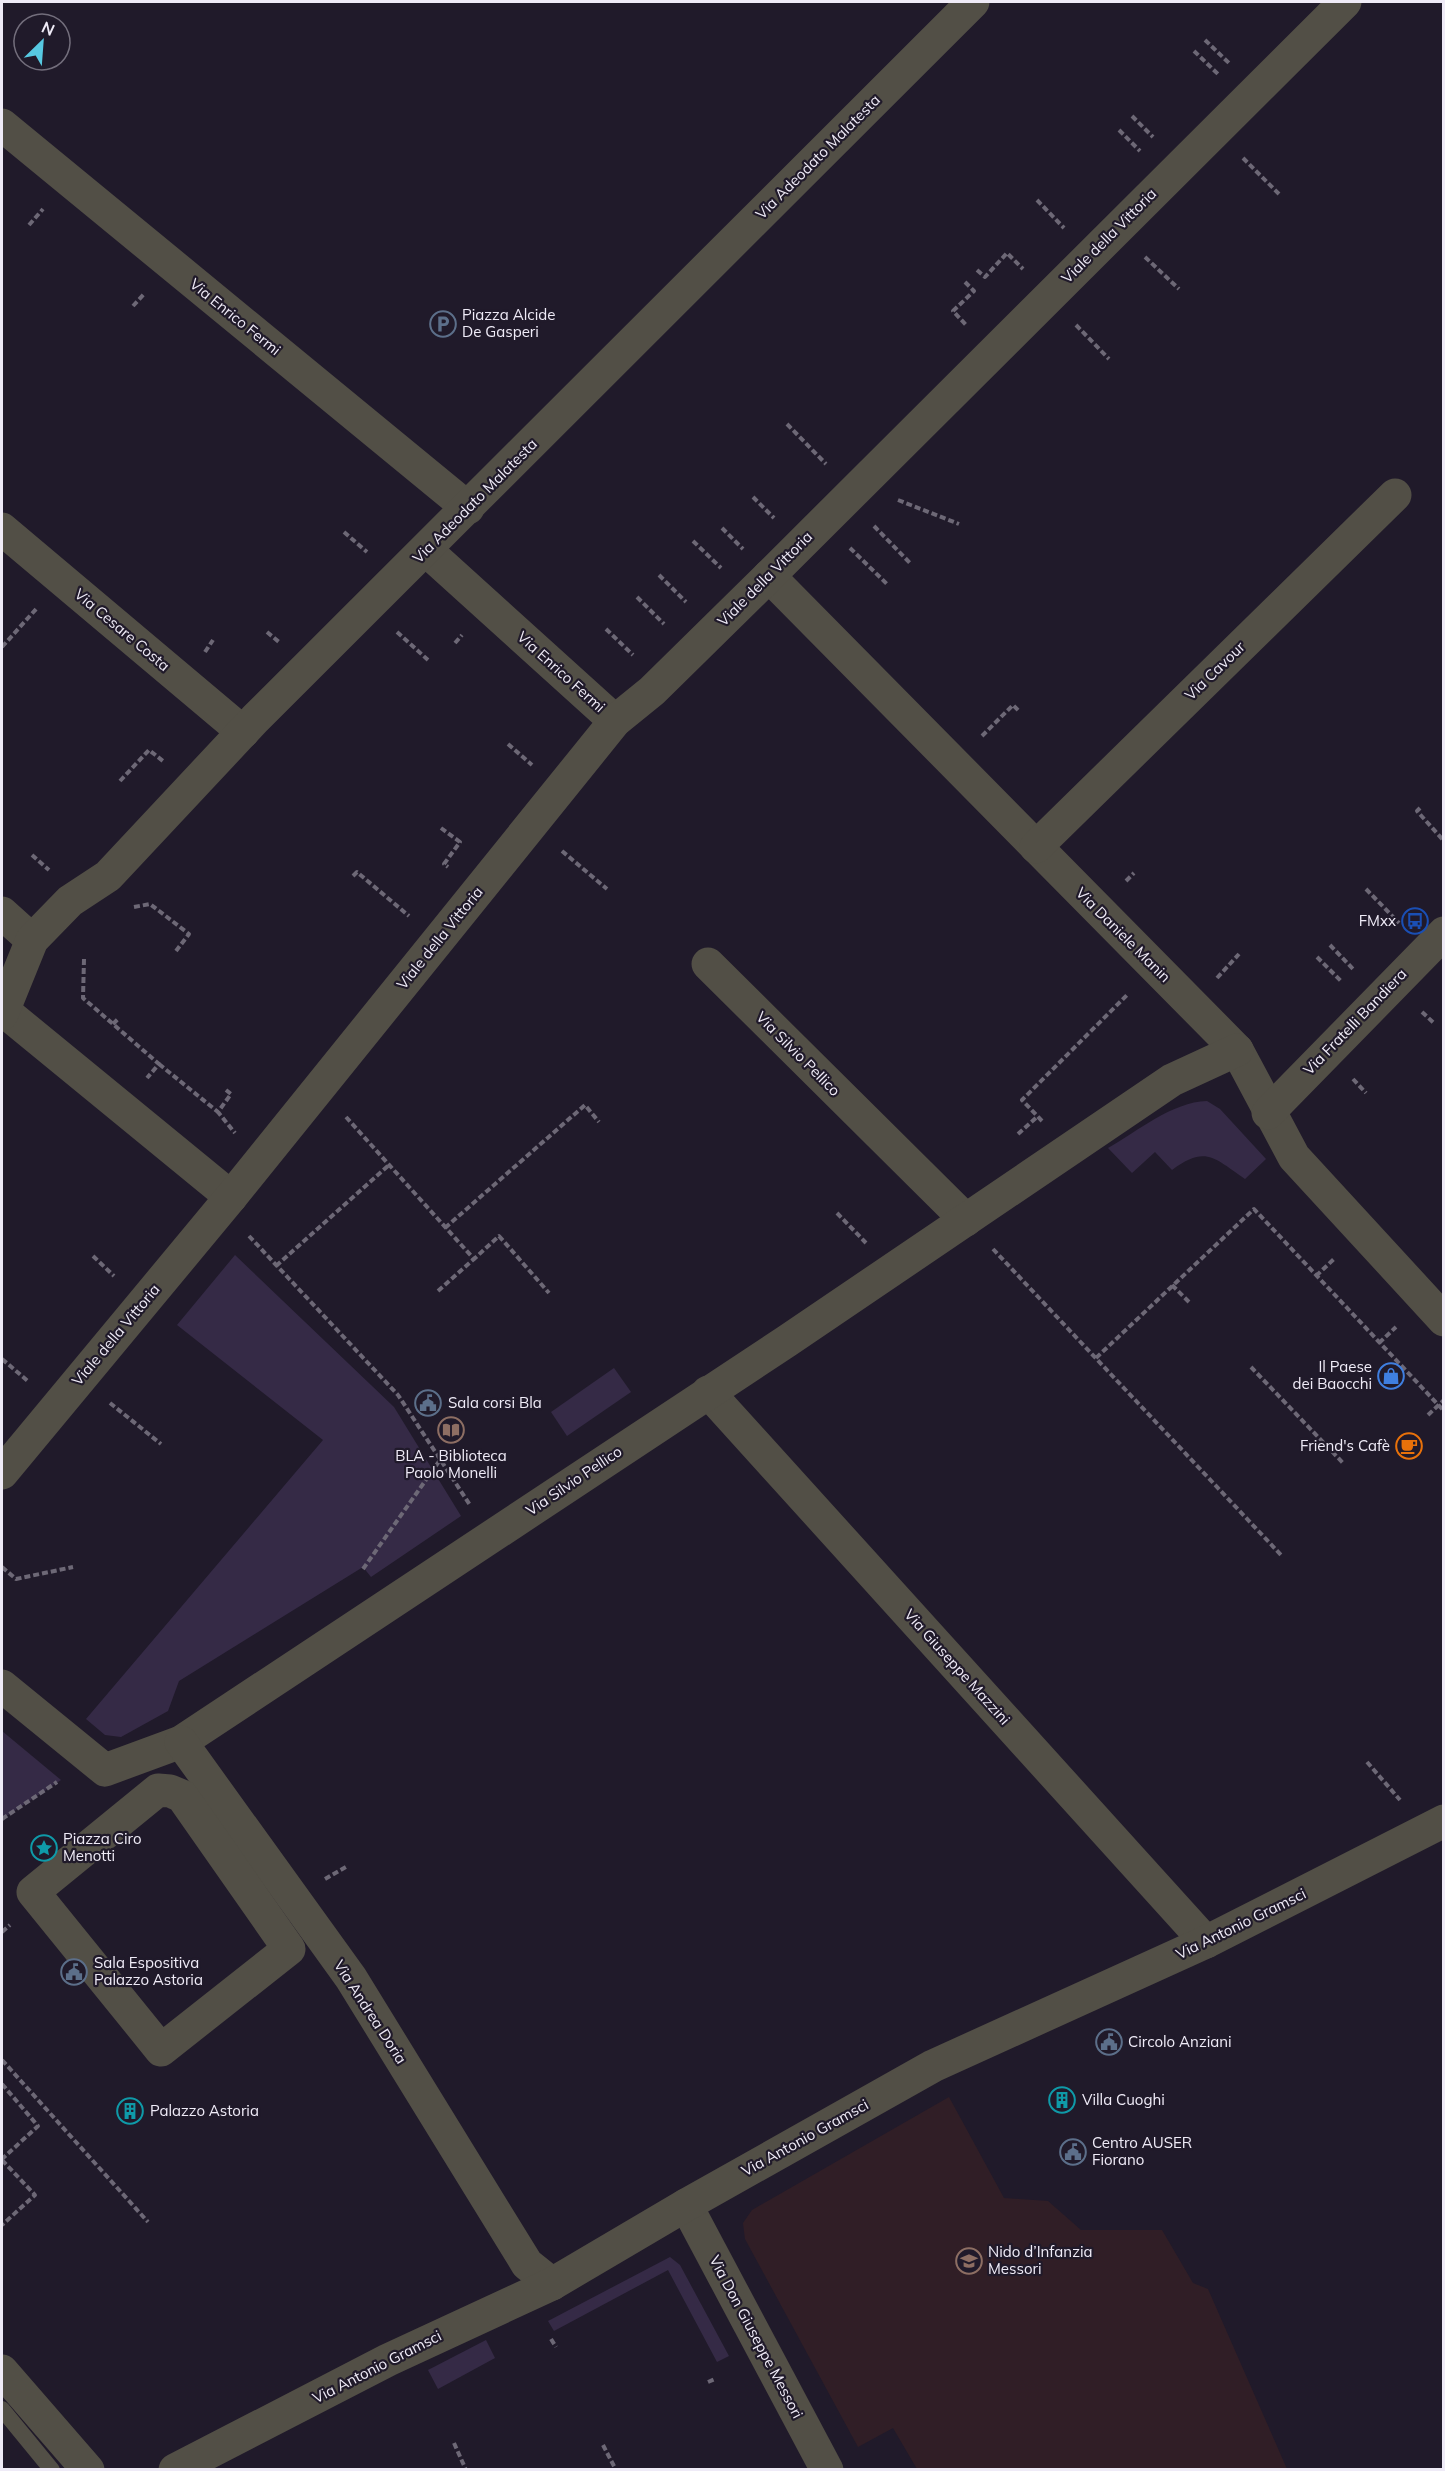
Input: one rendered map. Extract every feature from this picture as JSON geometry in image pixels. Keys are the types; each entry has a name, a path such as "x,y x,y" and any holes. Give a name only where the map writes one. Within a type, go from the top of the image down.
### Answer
{"street":[{"name":"Via Adeodato Malatesta","path":"3,1012 32,940 70,901 108,876 243,732 973,2"},
{"name":"Viale della Vittoria","path":"2,1473 231,1197 615,721 652,691 758,565 1345,2"},
{"name":"Via Enrico Fermi","path":"2,125 468,508"},
{"name":"Via Cavour","path":"1036,847 1395,495"},
{"name":"Via Cesare Costa","path":"2,529 243,732"},
{"name":"Via Enrico Fermi","path":"426,550 615,721"},
{"name":"Via Daniele Manin","path":"758,565 1237,1050 1268,1113 1294,1157 1443,1320"},
{"path":"2,913 32,940"},
{"name":"Via Fratelli Bandiera","path":"1268,1113 1443,933"},
{"name":"Via Silvio Pellico","path":"708,964 966,1220"},
{"path":"3,1012 231,1197"},
{"name":"Via Silvio Pellico","path":"181,1742 966,1220 1172,1080 1237,1050"},
{"name":"Via Giuseppe Mazzini","path":"708,1392 1206,1942"},
{"path":"2,1686 105,1770 181,1742"},
{"name":"Via Andrea Doria","path":"181,1742 351,1978 527,2264 552,2284"},
{"path":"158,1790 170,1791 182,1796 289,1949 161,2050 33,1892 124,1818 158,1790"},
{"name":"Via Antonio Gramsci","path":"175,2469 388,2360 552,2284 686,2205 933,2066 1206,1942 1443,1821"},
{"name":"Via Don Giuseppe Messori","path":"686,2205 827,2469"},
{"path":"2,2371 88,2469"}],"lane":[{"path":"2,2409 52,2469"}],"path":[{"path":"1205,40 1235,69"},
{"path":"1194,51 1224,80"},
{"path":"1132,116 1156,140"},
{"path":"1119,130 1142,154"},
{"path":"1239,154 1279,194"},
{"path":"1036,200 1067,231"},
{"path":"1141,252 1179,289"},
{"path":"977,270 985,277 1007,253 1026,272"},
{"path":"965,282 974,291 953,311 973,332"},
{"path":"1071,320 1108,359"},
{"path":"787,424 831,469"},
{"path":"895,496 901,502 959,524"},
{"path":"753,497 778,522"},
{"path":"869,521 911,564"},
{"path":"723,528 758,565"},
{"path":"344,532 369,553"},
{"path":"693,541 727,574"},
{"path":"846,544 888,585"},
{"path":"659,575 693,608"},
{"path":"637,597 671,631"},
{"path":"2,647 42,603"},
{"path":"606,629 640,662"},
{"path":"396,631 428,660"},
{"path":"980,738 1013,705 1020,712"},
{"path":"508,744 537,770"},
{"path":"120,781 149,750 165,764"},
{"path":"1420,808 1416,811 1443,841"},
{"path":"441,828 460,842 444,864 456,873"},
{"path":"562,851 607,890"},
{"path":"32,855 50,871"},
{"path":"353,876 357,872 417,922"},
{"path":"1366,889 1403,927"},
{"path":"125,909 150,904 189,934 176,951"},
{"path":"1329,945 1358,974"},
{"path":"1213,982 1239,954"},
{"path":"1317,957 1345,985"},
{"path":"84,959 83,998 218,1112 237,1135"},
{"path":"1070,1149 1022,1100 1135,987"},
{"path":"1416,1006 1435,1024"},
{"path":"113,1024 118,1019"},
{"path":"122,1108 159,1064"},
{"path":"1349,1074 1366,1093"},
{"path":"218,1112 231,1094 226,1090"},
{"path":"446,1228 585,1105 599,1122"},
{"path":"343,1115 474,1259"},
{"path":"1011,1140 1038,1116"},
{"path":"276,1266 389,1165"},
{"path":"1096,1358 1254,1209 1443,1411"},
{"path":"837,1213 872,1250"},
{"path":"966,1220 1281,1555"},
{"path":"246,1233 398,1395 474,1510"},
{"path":"438,1292 499,1236 549,1293"},
{"path":"93,1256 121,1282"},
{"path":"1172,1285 1191,1304"},
{"path":"2,1359 32,1385"},
{"path":"1251,1367 1344,1464"},
{"path":"1428,1415 1443,1400"},
{"path":"109,1402 161,1444"},
{"path":"363,1569 440,1459"},
{"path":"2,1567 16,1579 73,1567"},
{"path":"1367,1762 1402,1802"},
{"path":"2,1819 61,1780"},
{"path":"320,1883 346,1867"},
{"path":"2,2060 148,2222"},
{"path":"2,2084 39,2126 2,2159 35,2195 2,2225"},
{"path":"551,2339 556,2348"},
{"path":"708,2382 715,2379"},
{"path":"454,2443 466,2469"},
{"path":"603,2445 616,2469"}],"shaded area":[{"path":"1207,1101 1220,1109 1266,1159 1245,1179 1217,1160 1202,1156 1184,1162 1172,1170 1155,1152 1132,1173 1108,1148 1168,1112 1181,1106"},
{"path":"235,1255 394,1407 461,1516 371,1577 363,1567 179,1681 168,1711 121,1737 105,1735 86,1719 323,1440 177,1325"},
{"path":"614,1368 631,1392 567,1436 551,1412"},
{"path":"2,1731 61,1780 2,1819"},
{"name":"Nido d’Infanzia Messori","path":"949,2097 1004,2198 1048,2201 1081,2230 1162,2230 1193,2283 1208,2289 1287,2469 917,2469 893,2428 858,2447 745,2239 743,2223 752,2210"},
{"path":"670,2257 680,2265 729,2356 717,2362 668,2270 554,2331 548,2321"},
{"path":"486,2340 495,2358 438,2389 428,2370"}],"place":[{"name":"Piazza Alcide De Gasperi","path":"443,324"},
{"name":"FMxx","path":"1415,921"},
{"name":"Il Paese dei Baocchi","path":"1391,1376"},
{"name":"Sala corsi Bla","path":"428,1403"},
{"name":"BLA - Biblioteca Paolo Monelli","path":"451,1430"},
{"name":"Friend's Cafè","path":"1409,1446"},
{"name":"Piazza Ciro Menotti","path":"44,1848"},
{"name":"Sala Espositiva Palazzo Astoria","path":"74,1972"},
{"name":"Circolo Anziani","path":"1109,2042"},
{"name":"Villa Cuoghi","path":"1062,2100"},
{"name":"Palazzo Astoria","path":"130,2111"},
{"name":"Centro AUSER Fiorano","path":"1073,2152"},
{"name":"Nido d’Infanzia Messori","path":"969,2261"}]}
